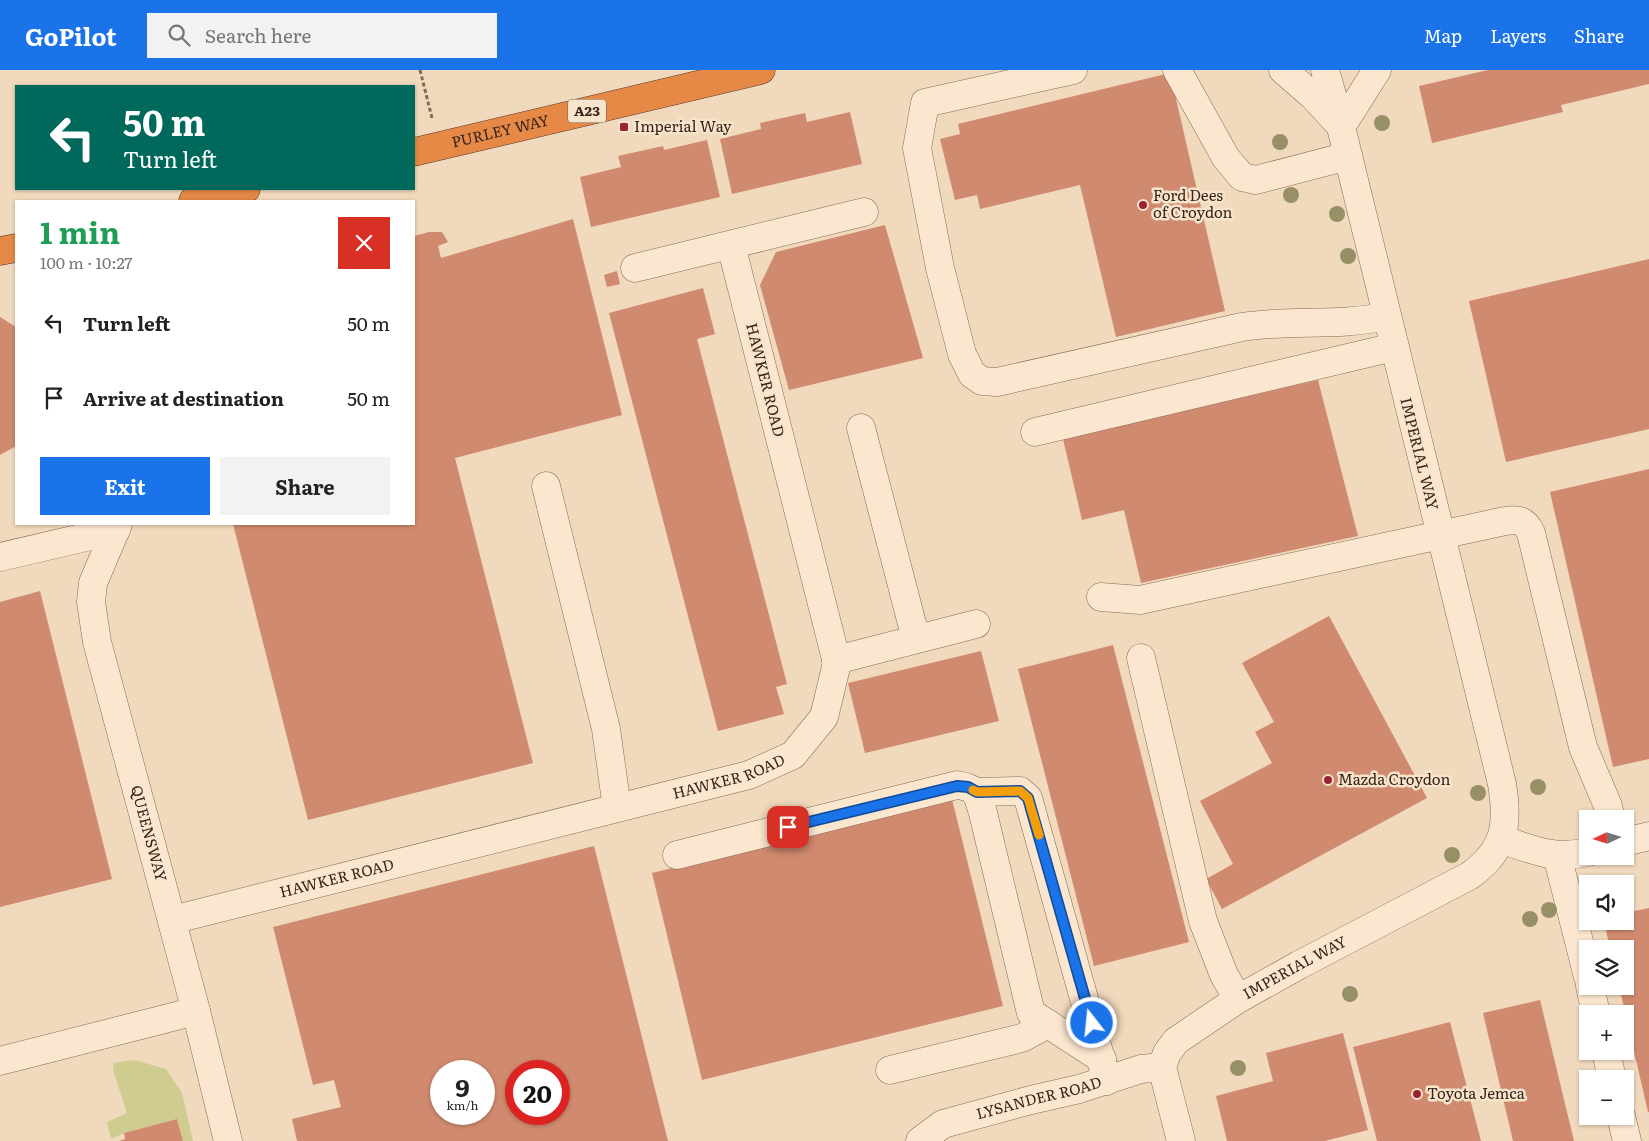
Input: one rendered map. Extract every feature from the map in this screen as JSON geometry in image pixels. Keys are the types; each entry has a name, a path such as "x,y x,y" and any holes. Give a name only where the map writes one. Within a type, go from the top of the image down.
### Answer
{"highway":[{"name":"PURLEY WAY","path":"426,150 761,70"},
{"path":"197,200 242,190"}],"street":[{"path":"1073,70 925,103 917,148 940,268 962,354 972,374 982,381 997,382 1242,326 1358,322 1386,316"},
{"path":"1177,70 1226,158 1242,177 1256,180 1348,156"},
{"path":"1283,70 1313,96 1341,127 1377,70"},
{"name":"IMPERIAL WAY","path":"1162,1067 1167,1053 1176,1041 1238,999 1469,876 1485,863 1501,839 1505,816 1502,784 1439,535 1341,127 1325,70"},
{"path":"635,268 864,212"},
{"name":"HAWKER ROAD","path":"172,920 749,775 793,755 824,717 836,660 731,245"},
{"path":"1035,432 1394,347"},
{"path":"861,428 916,639"},
{"path":"546,486 606,729 617,808"},
{"path":"1100,597 1140,600 1516,520 1527,525 1583,747 1609,810"},
{"path":"0,557 116,526"},
{"name":"QUEENSWAY","path":"116,526 93,583 91,602 97,642 126,757 196,1011 228,1141"},
{"path":"836,660 976,624"},
{"path":"1141,658 1203,920 1224,975 1238,999"},
{"path":"677,855 957,786 968,787 977,792 1020,791 1028,798 1104,1070"},
{"path":"977,792 1031,1013 1048,1024 1104,1070"},
{"path":"1634,840 1649,836"},
{"path":"1501,839 1539,852 1569,856 1579,854"},
{"path":"1557,855 1579,942"},
{"path":"0,1061 196,1011"},
{"path":"890,1070 1022,1038 1048,1024"},
{"path":"1162,1067 1180,1141"},
{"name":"LYSANDER ROAD","path":"920,1141 943,1124 1104,1070 1162,1067"},
{"path":"1623,1125 1627,1141"}],"path":[{"path":"420,70 426,150"}],"shaded area":[{"path":"134,1060 166,1069 182,1093 193,1141 183,1141 177,1119 124,1133 111,1139 107,1122 127,1113 113,1070 114,1063"}],"building":[{"path":"1488,70 1649,70 1649,84 1561,105 1563,112 1432,143 1419,86"},
{"name":"Ford Dees of Croydon","path":"1170,73 1225,311 1116,337 1080,185 980,209 977,195 955,200 940,139 960,134 958,124"},
{"path":"850,112 862,164 732,194 720,139 761,129 760,123 805,113 807,122"},
{"path":"707,140 720,197 591,227 580,177 621,167 618,156 663,146 664,150"},
{"path":"573,219 622,415 455,458 533,763 308,820 233,525 415,525 415,236 429,232 442,232 448,242 438,246 441,258"},
{"path":"885,225 923,358 789,390 760,285 776,252"},
{"path":"1649,259 1649,429 1506,462 1469,301"},
{"path":"617,271 620,284 607,287 604,275"},
{"path":"703,288 715,334 697,339 787,684 776,687 784,714 718,731 609,313"},
{"path":"0,317 15,326 15,447 0,455"},
{"path":"1318,380 1358,536 1141,583 1124,510 1082,520 1063,439"},
{"path":"1649,469 1649,759 1613,767 1550,492"},
{"path":"40,591 112,879 0,907 0,602"},
{"name":"Mazda Croydon","path":"1329,616 1427,798 1222,909 1206,879 1233,864 1200,801 1272,763 1255,732 1274,722 1242,663"},
{"path":"1113,645 1189,942 1094,966 1018,669"},
{"path":"981,651 999,721 865,753 848,683"},
{"path":"952,799 1003,1006 702,1080 652,873"},
{"path":"594,846 668,1141 297,1141 292,1119 341,1107 334,1080 313,1085 273,927"},
{"path":"1649,908 1649,1112 1634,1051 1634,1005 1623,1005 1621,995 1634,995 1634,940 1608,940 1606,930 1634,930 1634,911"},
{"path":"1540,1000 1574,1141 1513,1141 1483,1013"},
{"name":"Toyota Jemca","path":"1450,1022 1481,1141 1377,1141 1353,1047"},
{"path":"1343,1033 1368,1130 1325,1141 1227,1141 1216,1096 1273,1081 1266,1053"},
{"path":"177,1119 183,1141 119,1141 125,1139 124,1133"}],"slow traffic":[{"path":"973,790 977,792 1020,791 1028,798 1039,835"}],"place":[{"name":"Imperial Way","path":"624,127"},
{"name":"Ford Dees of Croydon","path":"1143,205"},
{"name":"Mazda Croydon","path":"1328,780"},
{"name":"Toyota Jemca","path":"1417,1094"}],"route":[{"path":"788,827 957,786 968,787 977,792 1020,791 1028,798 1092,1023"}]}
